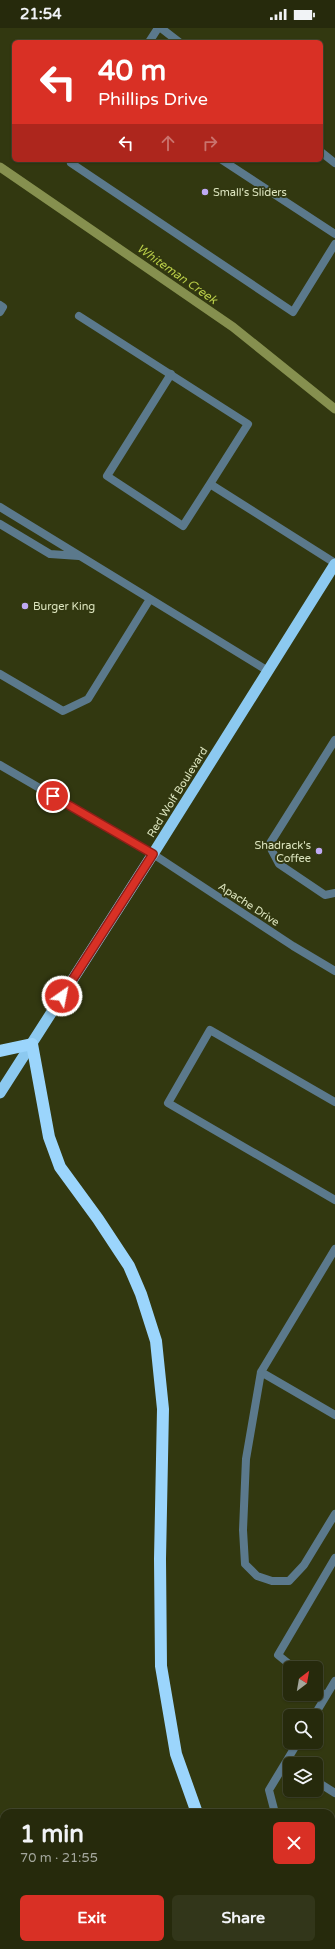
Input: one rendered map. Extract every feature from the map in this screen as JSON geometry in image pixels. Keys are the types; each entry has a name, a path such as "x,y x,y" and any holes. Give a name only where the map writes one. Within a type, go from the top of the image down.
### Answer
{"highway":[{"name":"Red Wolf Boulevard","path":"0,1093 153,854 335,563"},
{"path":"0,1051 32,1044 49,1137 60,1167 98,1219 128,1266 141,1294 156,1341 163,1409 160,1559 161,1666 176,1754 196,1809"}],"street":[{"path":"151,40 160,28 176,40"},
{"path":"323,154 335,163"},
{"path":"72,162 71,164 293,312 335,244"},
{"path":"225,162 335,234"},
{"path":"0,305 3,307 0,312"},
{"path":"79,316 171,374 248,424 183,526 107,476 171,374"},
{"path":"210,484 335,563"},
{"path":"0,507 268,671"},
{"path":"0,524 50,554 80,556"},
{"path":"0,674 63,711 88,699 150,600"},
{"path":"335,740 269,845 279,864 325,896 335,893"},
{"name":"Apache Drive","path":"0,764 153,854 293,946 335,971"},
{"path":"335,1102 210,1030 168,1103 335,1200"},
{"path":"335,1249 261,1372 246,1459 243,1530 245,1564 257,1576 272,1581 289,1581 304,1565 335,1514"},
{"path":"261,1372 335,1415"},
{"path":"285,1661 278,1655 335,1558"},
{"path":"318,1709 335,1681"},
{"path":"273,1809 269,1790 283,1770"},
{"path":"323,1785 335,1792"}],"waterway":[{"name":"Whiteman Creek","path":"0,167 233,327 335,409"}],"place":[{"name":"Small's Sliders","path":"205,192"},
{"name":"Burger King","path":"25,606"},
{"name":"Shadrack's Coffee","path":"319,851"}],"route":[{"path":"53,796 153,854 62,996"}]}
